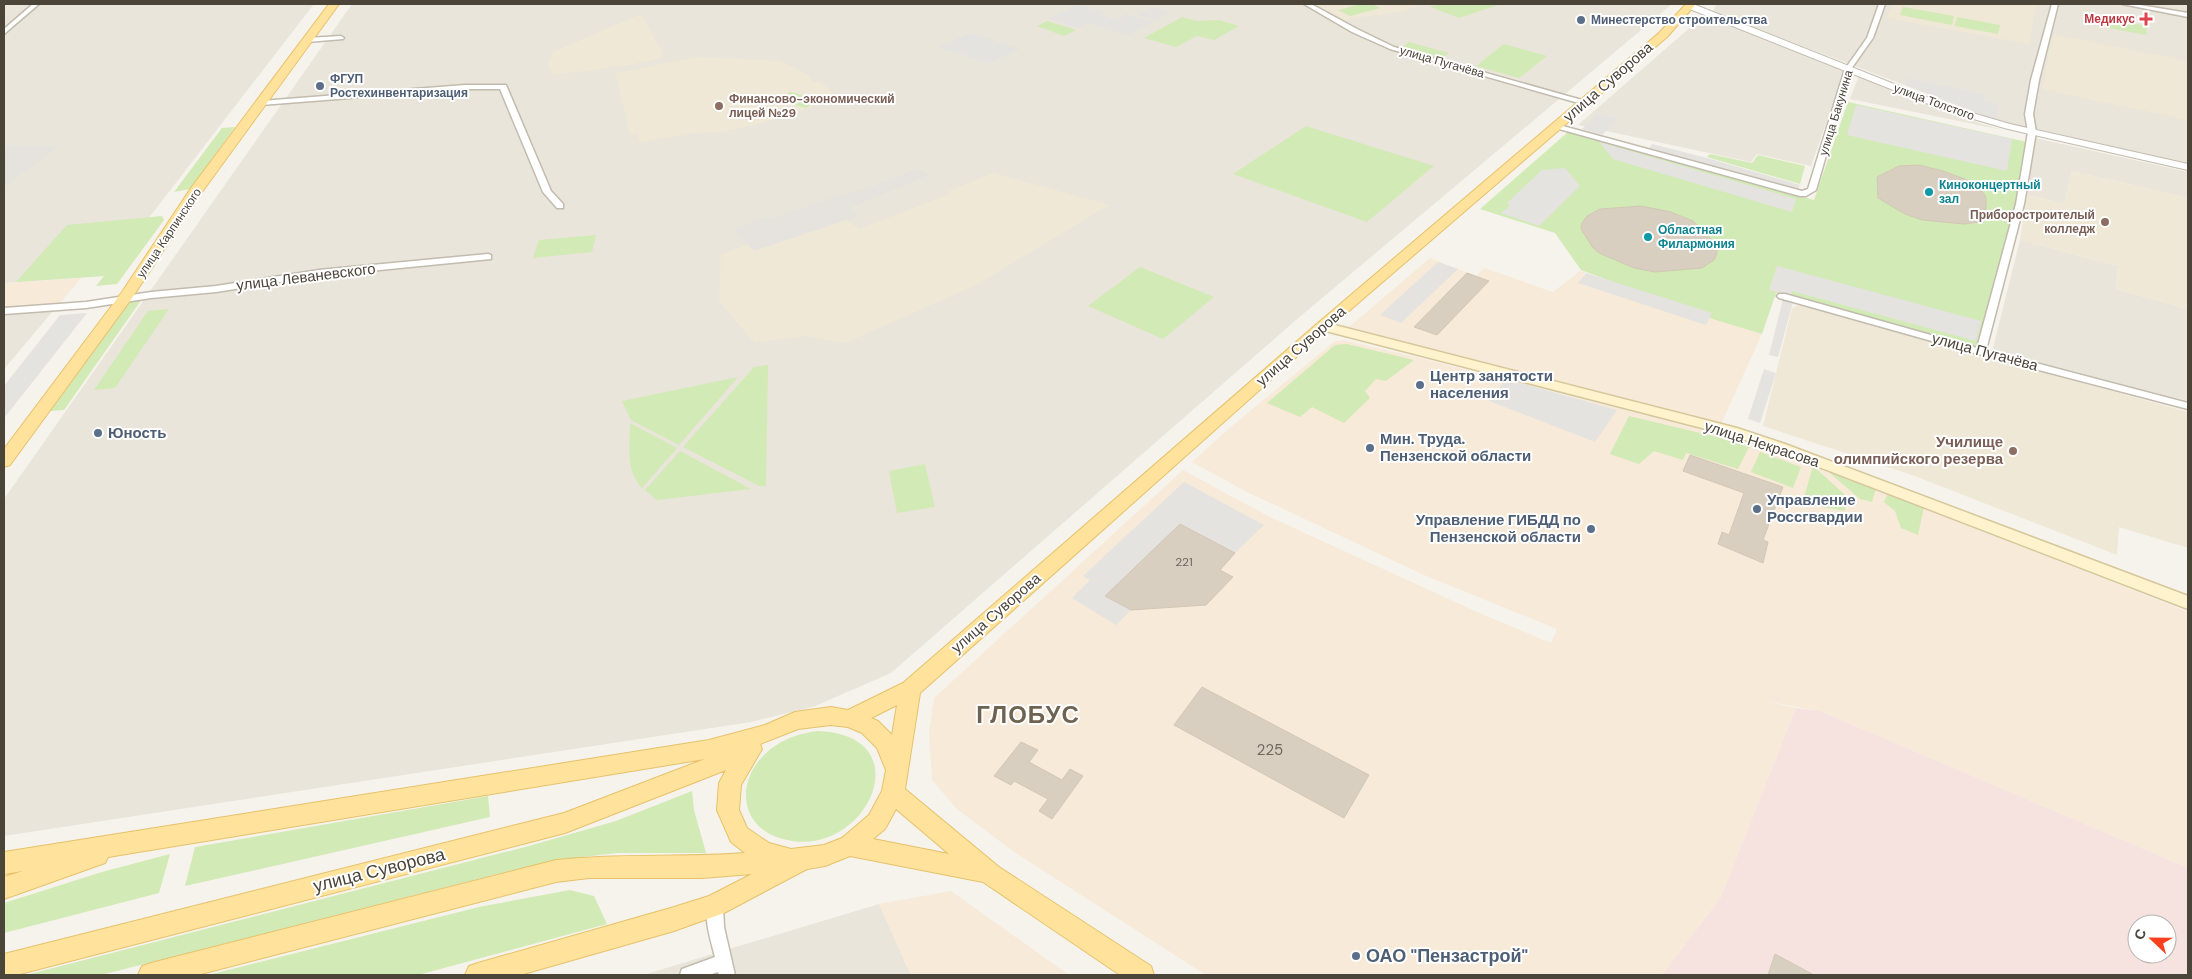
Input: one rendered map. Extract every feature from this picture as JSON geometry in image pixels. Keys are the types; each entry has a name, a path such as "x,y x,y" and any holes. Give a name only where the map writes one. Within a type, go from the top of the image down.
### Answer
{"main road":[{"name":"улица Карпинского","path":"4,462 123,299 176,224 196,191 334,4"},
{"name":"улица Суворова","path":"850,718 910,689 1323,326 1663,35 1690,5"},
{"name":"улица Некрасова","path":"1323,326 1737,433 1780,447 2188,603"},
{"path":"150,975 556,871 589,866 702,867 802,859 825,855 850,845 877,822 893,794 910,689"},
{"path":"4,863 709,749 769,733 795,720 831,716 850,718 870,727 886,743 896,769"},
{"path":"769,733 747,752 730,783 728,810 739,835 764,853 802,859"},
{"name":"улица Суворова","path":"4,966 565,823 747,752"},
{"path":"893,794 990,874 1142,975"},
{"path":"4,888 147,840"},
{"path":"850,845 990,874"},
{"path":"478,975 674,919 715,905 802,859"}],"street":[{"path":"4,32 36,4"},
{"name":"улица Пугачёва","path":"1307,4 1346,25 1349,29 1376,39 1392,48 1585,102"},
{"name":"улица Бакунина","path":"1556,127 1803,194 1812,190 1848,69 1870,38 1882,4"},
{"path":"1981,352 2020,204 2032,132 2029,114 2030,107 2054,4"},
{"path":"2124,4 2188,15"},
{"name":"улица Толстого","path":"1690,5 1949,109 2032,132 2188,168"},
{"path":"307,40 341,38"},
{"path":"261,104 465,87 503,87 547,192 560,206"},
{"name":"улица Леваневского","path":"4,311 86,305 216,289 319,272 488,257"},
{"name":"улица Пугачёва","path":"1782,296 1981,352 2188,406"},
{"path":"688,975 725,969 716,927 715,905"}],"shaded area":[{"path":"4,4 314,4 104,276 4,283"},
{"path":"352,4 1672,4 1296,320 891,673 813,707 751,722 4,836 4,499"},
{"path":"1314,4 1424,4 1403,11 1343,20"},
{"path":"1716,4 2188,4 2188,165 2030,133 1713,12"},
{"path":"1892,4 2036,4 2029,44 1887,18"},
{"path":"1078,5 1105,12 1101,15 1117,20 1127,14 1154,22 1128,35 1087,23 1077,28 1049,19"},
{"path":"1151,7 1171,12 1156,20 1136,15"},
{"path":"641,14 662,52 661,58 628,65 553,75 548,64 553,52"},
{"path":"1701,18 1715,19 1845,70 1811,166 1757,154 1751,162 1578,125"},
{"path":"970,33 1020,49 989,64 939,47"},
{"path":"2053,34 2188,61 2188,120 2042,89"},
{"name":"Финансово-экономический лицей №29","path":"697,57 780,61 812,77 809,79 812,82 820,82 840,98 758,124 721,132 690,133 639,143 637,134 630,135 616,73"},
{"path":"1859,76 1979,123 2003,130 1850,99"},
{"path":"1908,78 1985,95 1984,101 1999,104 1997,118 1983,115 1905,85"},
{"path":"1856,105 2012,139 2007,171 1847,135"},
{"path":"1598,114 1618,119 1602,135 1582,129"},
{"path":"2035,138 2188,172 2188,198 2072,171 2064,204 2027,195"},
{"path":"1599,142 1796,199 1792,212 1613,159"},
{"path":"1652,144 1800,185 1798,189 1789,189 1648,150"},
{"path":"4,146 59,146 7,185 4,185"},
{"path":"1565,168 1580,186 1539,226 1501,213 1510,206 1507,203 1542,170"},
{"path":"918,169 929,175 849,208 858,216 754,251 734,229 769,216 772,219"},
{"name":"Приборостроителый колледж","path":"2072,171 2188,198 2188,309 2116,289 2118,266 2020,240 2027,195 2064,204"},
{"path":"993,173 1109,205 976,285 845,343 804,336 755,343 719,301 721,255 748,244 754,251 846,220 859,229 950,194 947,192"},
{"path":"2020,240 2118,266 2116,289 2188,309 2188,401 1992,352"},
{"path":"1430,258 1476,276 1484,268 1553,292 1580,271 1585,272 1579,283 1705,324 1709,318 1762,334 1721,424 1349,327"},
{"path":"1438,262 1458,269 1401,323 1380,315"},
{"path":"1777,266 1981,321 1976,341 1792,291 1791,296 1769,290"},
{"path":"1586,273 1712,313 1706,325 1578,283"},
{"path":"81,278 53,311 4,314 4,283"},
{"path":"1783,299 1793,302 1778,357 1769,355"},
{"name":"Училище олимпийского резерва","path":"1800,305 2188,412 2188,548 2119,527 2117,555 1912,475 1763,426 1792,308"},
{"path":"53,311 4,369 4,314"},
{"path":"87,313 4,418 4,386 60,315"},
{"path":"1343,340 1719,434 1823,467 2188,612 2188,868 1820,711 1764,701 1796,708 1721,897 1662,975 1206,975 1014,852 957,809 932,780 929,734 934,698 1183,470 1268,516 1477,612 1551,643 1557,629 1424,575 1245,491 1192,462 1233,425 1334,342"},
{"path":"1764,369 1776,373 1760,423 1748,419"},
{"path":"1506,379 1617,410 1595,442 1489,401"},
{"path":"1184,482 1264,525 1235,553 1180,524 1105,596 1131,610 1116,625 1072,598 1090,580 1083,576"},
{"path":"1796,708 1820,711 2188,868 2188,975 1662,975 1721,897"},
{"path":"951,891 1069,975 911,975 879,904"},
{"path":"879,904 911,975 643,975"}],"green space":[{"path":"1361,4 1372,4 1380,8 1350,16 1338,10"},
{"path":"1440,4 1501,4 1459,18 1430,7"},
{"path":"1903,7 1954,16 1952,25 1900,15"},
{"path":"1182,17 1197,21 1219,20 1239,26 1214,40 1197,36 1176,47 1144,38"},
{"path":"1957,17 2000,25 1998,34 1955,26"},
{"path":"2106,18 2147,26 2146,35 2104,27"},
{"path":"1047,21 1076,30 1064,36 1037,26"},
{"path":"1409,42 1449,53 1443,58 1403,47"},
{"path":"1504,44 1547,56 1519,78 1476,66"},
{"path":"790,92 820,99 806,108 776,100"},
{"path":"1848,102 2027,142 2019,204 1977,347 1776,293 1762,334 1709,318 1581,270 1555,233 1480,209 1568,132 1814,200"},
{"path":"1306,126 1434,166 1367,222 1233,174"},
{"path":"235,127 190,189 174,192 222,128"},
{"path":"1710,154 1752,163 1758,155 1805,166 1800,184 1707,157"},
{"path":"162,216 164,220 117,284 96,286 104,276 16,282 67,225"},
{"path":"596,235 592,252 533,258 539,240"},
{"path":"1140,267 1214,297 1163,339 1088,306"},
{"path":"142,299 64,410 50,411 129,301"},
{"path":"169,309 115,388 94,390 148,311"},
{"path":"1347,344 1414,360 1386,381 1376,379 1365,391 1370,398 1344,423 1312,407 1300,417 1267,403 1335,345"},
{"path":"768,365 766,486 759,486 683,447 754,367"},
{"path":"738,377 679,445 631,420 622,401"},
{"path":"1629,416 1717,437 1749,447 1738,469 1686,453 1683,460 1654,451 1639,464 1610,454"},
{"path":"630,423 677,448 642,488 631,466 629,449"},
{"path":"680,451 751,489 657,500 645,490"},
{"path":"1760,452 1801,467 1793,488 1751,472"},
{"path":"925,464 935,507 897,513 889,471"},
{"path":"1813,466 1853,502 1846,505 1845,511 1805,504 1804,498"},
{"path":"1823,467 1876,488 1872,502 1860,499"},
{"path":"1888,493 1924,507 1918,535 1901,528 1895,511 1884,502"},
{"path":"818,731 850,737 868,752 875,771 872,792 861,813 843,829 819,840 792,841 773,836 760,827 751,815 746,801 747,787 752,772 761,758 775,746 795,736"},
{"path":"692,791 694,810 706,853 617,853 565,859 497,874 101,975 26,975 529,846 616,821"},
{"path":"488,796 490,817 185,886 195,847"},
{"path":"170,854 159,893 4,933 4,903 102,872"},
{"path":"570,890 594,896 607,924 418,975 208,975 479,907"}],"building":[{"name":"Киноконцертный зал","path":"1919,165 1967,180 1979,188 1986,197 1986,216 1979,222 1964,224 1922,220 1905,214 1878,198 1877,177 1899,166"},
{"name":"Областная Филармония","path":"1641,206 1671,212 1693,221 1717,245 1717,254 1714,260 1702,268 1655,272 1634,268 1599,253 1593,248 1581,229 1582,223 1587,216 1600,209"},
{"path":"1467,273 1489,281 1437,335 1414,327"},
{"name":"Управление Россгвардии","path":"1690,455 1783,487 1763,540 1768,542 1763,563 1718,544 1722,532 1729,535 1744,493 1683,471"},
{"path":"1180,524 1235,553 1220,570 1233,577 1206,605 1131,610 1105,596"},
{"path":"1202,687 1369,775 1344,818 1174,725"},
{"path":"1021,742 1038,750 1029,762 1062,780 1070,769 1083,776 1052,819 1039,811 1048,799 1014,781 1011,785 994,776"},
{"path":"1775,954 1814,975 1768,975"}],"place":[{"name":"Медикус","path":"2146,19"},
{"name":"Минестерство строительства","path":"1581,20"},
{"name":"ФГУП Ростехинвентаризация","path":"320,86"},
{"name":"Финансово-экономический лицей №29","path":"719,106"},
{"name":"Киноконцертный зал","path":"1929,192"},
{"name":"Приборостроителый колледж","path":"2105,222"},
{"name":"Областная Филармония","path":"1648,237"},
{"name":"Центр занятости населения","path":"1420,385"},
{"name":"Юность","path":"98,433"},
{"name":"Мин. Труда. Пензенской области","path":"1370,448"},
{"name":"Училище олимпийского резерва","path":"2013,451"},
{"name":"Управление Россгвардии","path":"1757,509"},
{"name":"Управление ГИБДД по Пензенской области","path":"1591,529"},
{"name":"ОАО \"Пензастрой\"","path":"1356,956"}],"district":[{"name":"ГЛОБУС","path":"1028,714"}]}
